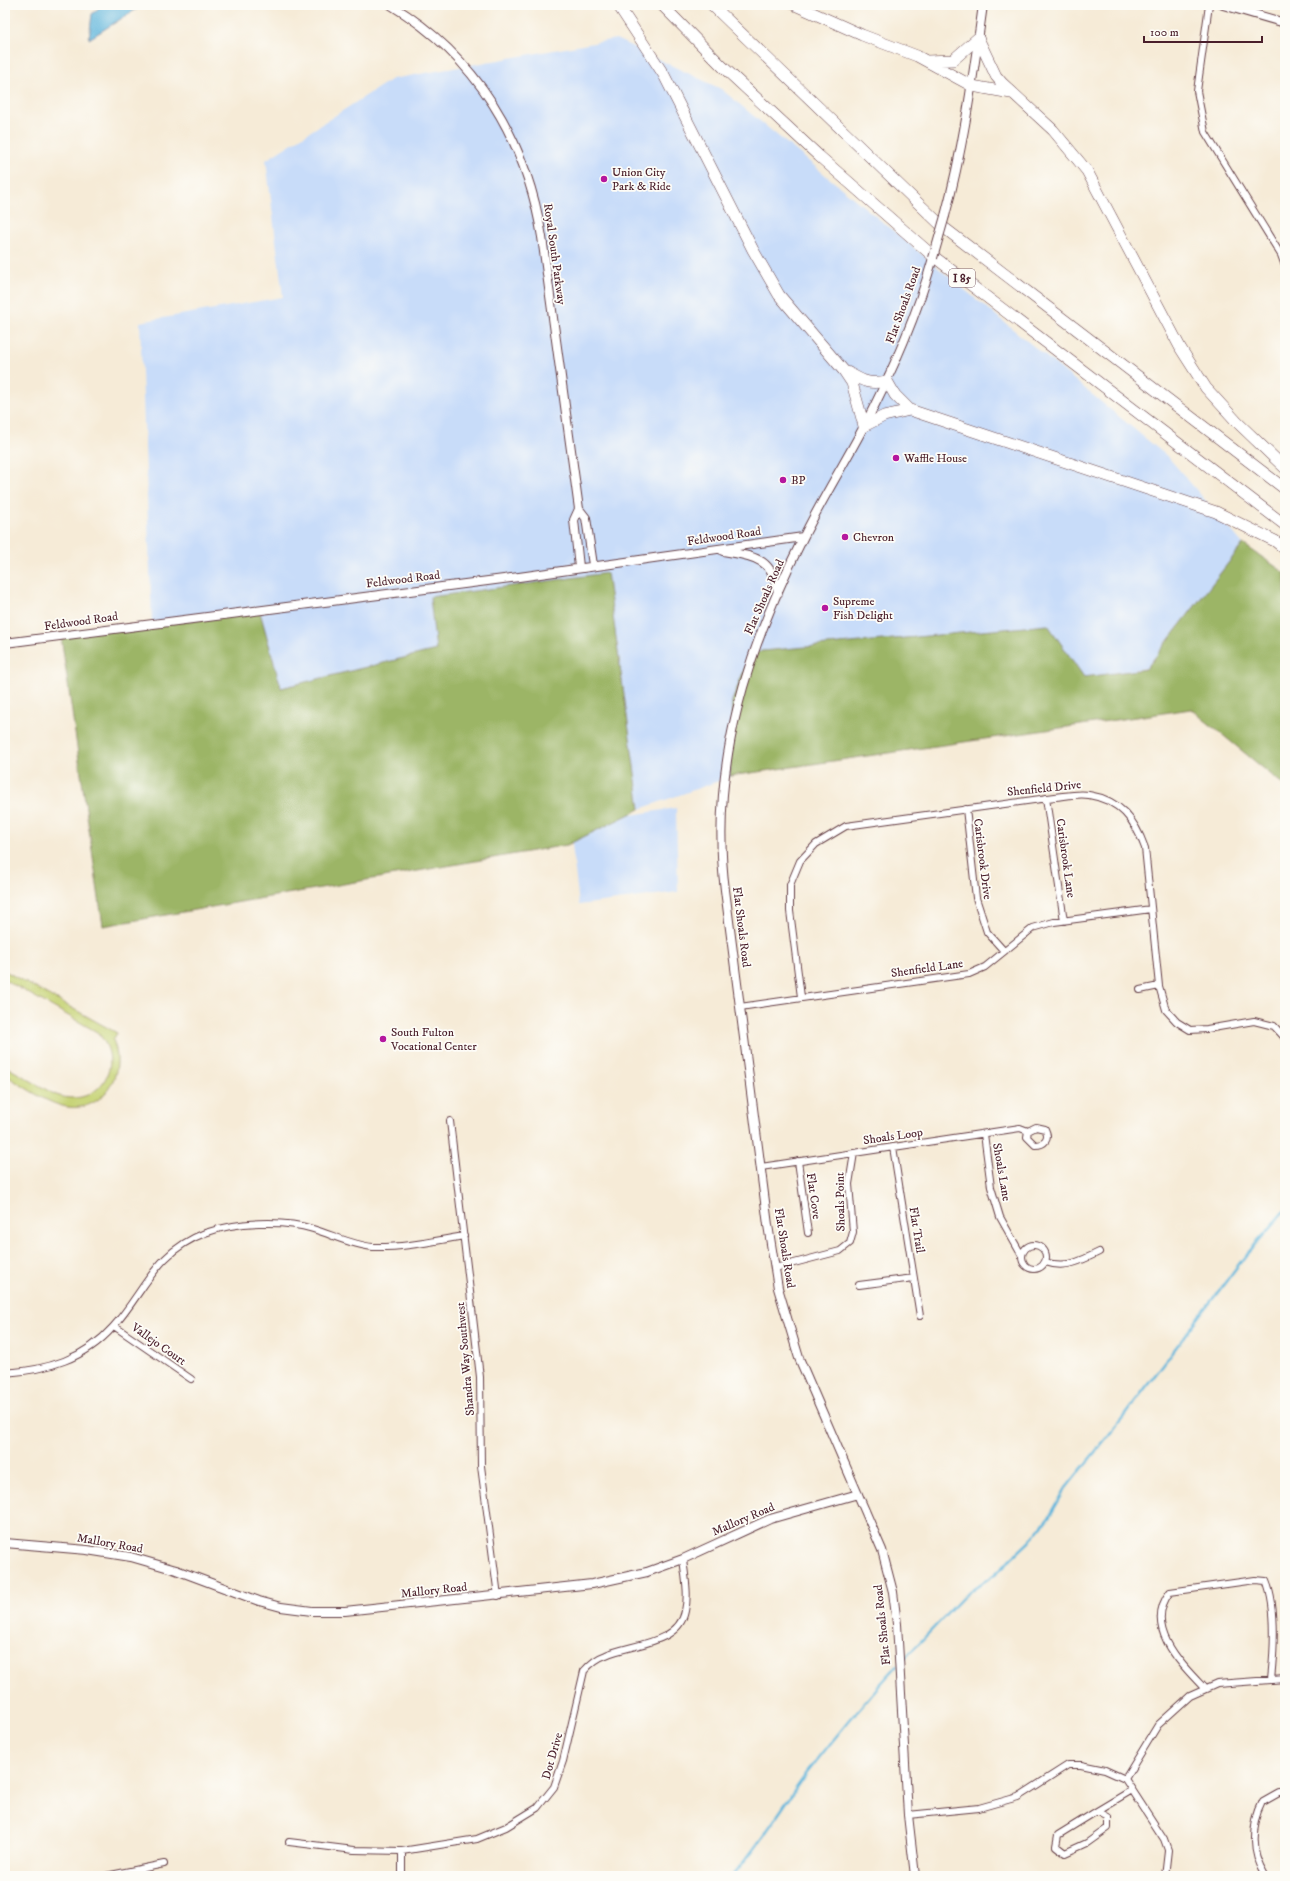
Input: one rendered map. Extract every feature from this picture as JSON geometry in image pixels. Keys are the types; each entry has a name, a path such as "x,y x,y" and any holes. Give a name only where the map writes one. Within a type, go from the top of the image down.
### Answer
{"highway":[{"path":"618,5 664,75 753,250 779,295 844,371 852,384 864,426 884,416 910,410"},
{"name":"I 85","path":"662,5 724,67 819,156 933,256 1285,525"},
{"name":"I 85","path":"712,5 943,227 1285,489"},
{"path":"795,5 862,35 927,61 972,86 1010,93"},
{"path":"927,61 952,60 978,38 996,76 1010,93 1026,104 1053,130 1087,171 1181,349 1206,388 1237,422 1285,468"},
{"path":"844,371 865,383 887,381 895,395 910,410 1216,512 1275,541 1285,548"}],"street":[{"name":"Royal South Parkway","path":"391,5 417,22 450,50 479,83 498,110 512,137 528,174 538,210 579,509 586,518 593,566"},
{"name":"Flat Shoals Road","path":"915,1876 908,1815 897,1624 893,1592 882,1550 799,1358 787,1322 775,1268 724,882 722,814 726,766 732,731 742,686 762,627 803,537 887,381 925,286 954,180 972,86 983,5"},
{"path":"1209,5 1197,92 1205,132 1281,255 1285,266"},
{"path":"1223,5 1285,23"},
{"name":"Royal South Parkway","path":"579,509 574,520 580,567"},
{"name":"Feldwood Road","path":"5,643 803,537"},
{"path":"715,549 752,556 768,566 775,578 778,593"},
{"name":"Shenfield Drive","path":"801,997 790,912 790,885 800,861 816,844 846,826 1046,798 1089,794 1112,802 1131,818 1139,830 1145,848 1159,986 1166,1010 1177,1022 1190,1030 1254,1022 1274,1026 1285,1038"},
{"name":"Carisbrook Lane","path":"1046,798 1064,921"},
{"name":"Carisbrook Drive","path":"966,809 976,898 986,932 1004,951"},
{"name":"Shenfield Lane","path":"740,1007 801,997 970,974 985,967 1033,928 1064,921 1151,909"},
{"path":"1140,990 1159,986"},
{"name":"Shandra Way Southwest","path":"450,1121 480,1377 481,1466 498,1596"},
{"name":"Shoals Loop","path":"761,1167 1020,1128 1028,1130"},
{"name":"Shoals Lane","path":"984,1134 991,1187 1000,1217 1022,1256 1024,1264 1031,1269 1039,1268 1045,1262 1062,1266 1081,1261 1099,1252"},
{"name":"Flat Trail","path":"893,1147 920,1316"},
{"name":"Shoals Point","path":"775,1268 840,1251 850,1243 853,1232 849,1184 854,1153"},
{"name":"Flat Cove","path":"798,1161 808,1233"},
{"path":"5,1373 49,1367 69,1360 91,1347 114,1326 150,1274 165,1258 190,1240 219,1229 243,1225 293,1224 312,1228 354,1244 374,1247 409,1244 464,1236"},
{"path":"1022,1256 1023,1252 1028,1246 1036,1245 1045,1251 1045,1262"},
{"path":"859,1285 914,1278"},
{"name":"Vallejo Court","path":"114,1326 191,1379"},
{"name":"Mallory Road","path":"5,1543 87,1550 131,1557 176,1570 259,1601 303,1610 345,1611 498,1596 592,1584 647,1572 683,1559 770,1519 858,1494"},
{"name":"Dot Drive","path":"289,1842 354,1850 402,1851 477,1839 506,1828 537,1808 554,1787 563,1761 584,1671 591,1663 604,1655 663,1638 680,1623 685,1612 686,1587 683,1559"},
{"path":"1205,1689 1176,1659 1161,1626 1160,1614 1163,1601 1170,1592 1255,1580 1266,1581 1271,1593 1274,1654 1271,1680"},
{"path":"1125,1780 1158,1725 1190,1696 1217,1684 1285,1679"},
{"path":"908,1815 979,1808 1018,1797 1068,1765 1081,1765 1105,1770 1125,1780 1164,1839 1168,1850 1165,1876"},
{"path":"1098,1811 1108,1817 1108,1828 1087,1843 1065,1853 1056,1846 1058,1835 1132,1790"},
{"path":"1265,1876 1256,1858 1254,1847 1254,1824 1263,1802 1279,1793 1285,1793"},
{"path":"402,1851 402,1876"},
{"path":"106,1876 164,1864"}],"shaded area":[{"path":"616,39 721,89 1168,457 1243,544 1146,668 1084,677 732,701 730,777 640,809 607,573 430,597 436,650 281,688 260,612 152,623 140,322 283,297 266,160 392,79"},
{"path":"622,723 631,815 676,808 678,892 579,905 559,733"}],"green space":[{"path":"1243,544 1285,573 1285,786 1191,709 730,776 732,701 751,652 1048,625 1084,677 1146,669"},
{"path":"607,573 640,809 567,845 103,926 61,636 260,612 281,688 436,650 430,597"},
{"path":"5,971 117,1033 113,1040 117,1054 117,1067 113,1080 107,1091 98,1100 87,1105 74,1107 59,1105 38,1096 5,1075 5,1066 54,1094 69,1098 83,1097 94,1091 103,1082 109,1071 110,1058 106,1045 97,1032 5,980"}],"water":[{"path":"102,5 143,5 89,39 92,14"}],"waterway":[{"path":"902,1661 966,1594 995,1574 1029,1542 1051,1514 1066,1488 1121,1420 1246,1255 1285,1211"},
{"path":"732,1876 762,1838 807,1773 851,1718 897,1666"}],"place":[{"name":"Union City Park & Ride","path":"604,179"},
{"name":"Waffle House","path":"896,458"},
{"name":"BP","path":"783,480"},
{"name":"Chevron","path":"845,537"},
{"name":"Supreme Fish Delight","path":"825,608"},
{"name":"South Fulton Vocational Center","path":"383,1039"}]}
